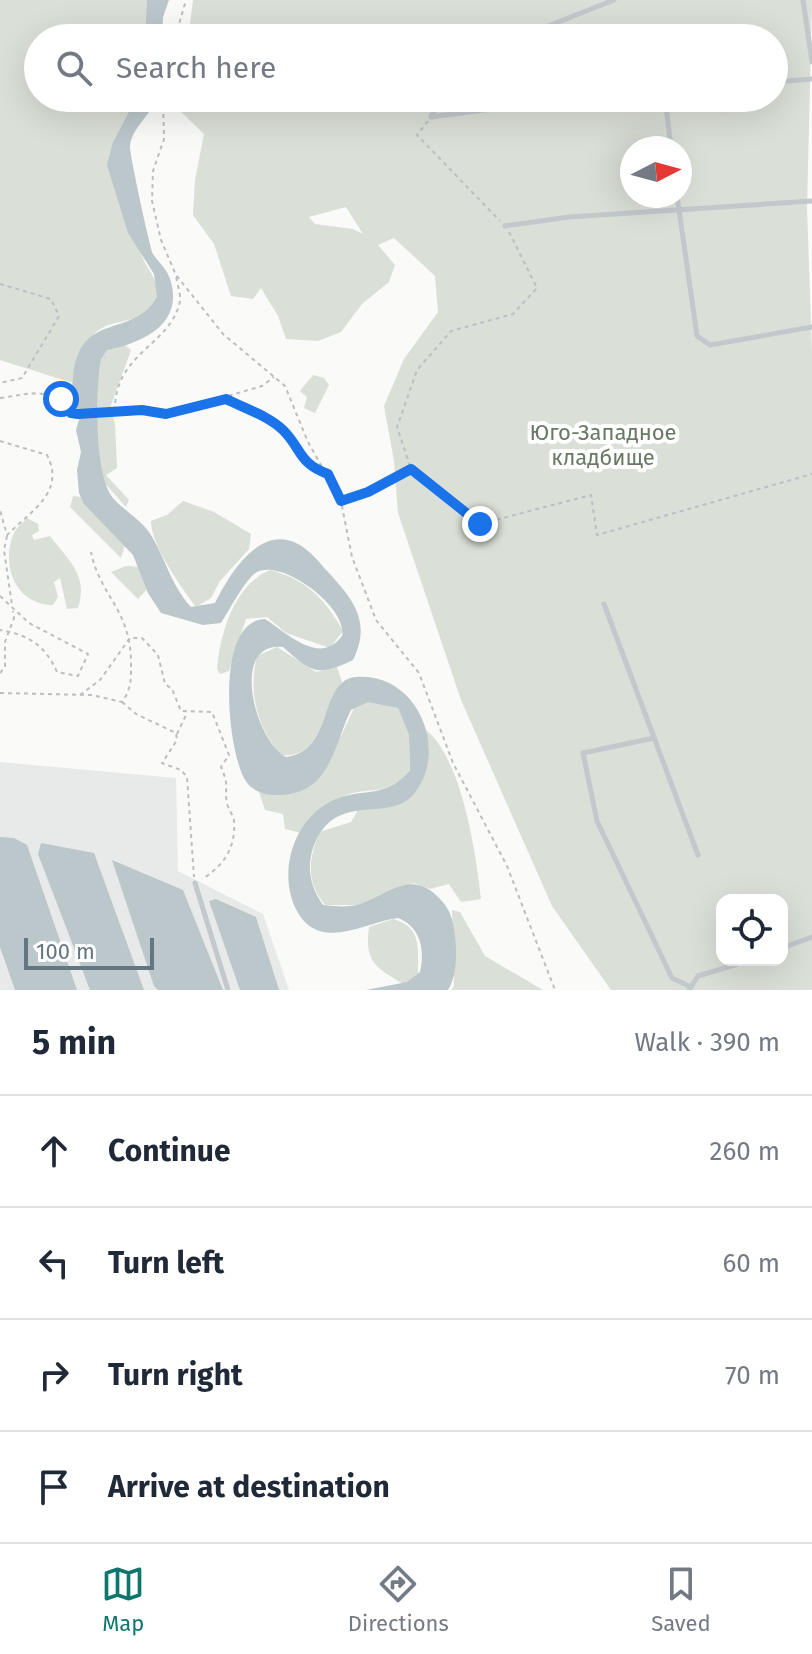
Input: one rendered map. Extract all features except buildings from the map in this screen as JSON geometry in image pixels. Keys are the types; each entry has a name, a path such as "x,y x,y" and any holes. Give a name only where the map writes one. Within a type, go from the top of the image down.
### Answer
{"lane":[{"path":"550,24 598,3 614,0"},
{"path":"803,0 812,62"},
{"path":"788,81 812,79"},
{"path":"431,117 435,112"},
{"path":"431,117 469,112"},
{"path":"667,112 670,136"},
{"path":"505,226 569,217 812,201"},
{"path":"679,210 697,336 710,345 812,327"},
{"path":"604,604 698,855"},
{"path":"654,738 583,753 597,821 672,978 690,988 698,976 731,966"},
{"path":"195,883 228,990"},
{"path":"788,946 812,937"}],"path":[{"path":"179,24 186,0"},
{"path":"115,411 124,373 133,358 154,342 180,301 176,275 161,240 152,201 153,171 164,139 163,112"},
{"path":"431,117 417,135 505,226 537,288 513,314 451,331 417,370 397,427 411,469 480,524 591,495 597,535 812,474"},
{"path":"176,275 223,334 285,386 308,442 341,501 352,557 376,620 423,682 453,763 507,866 555,990"},
{"path":"0,284 51,299 59,316 22,378 0,383"},
{"path":"0,398 47,392 61,399 71,413 142,410 166,414 262,386 275,376"},
{"path":"217,399 226,399 276,424 286,432 300,457 312,468 328,474"},
{"path":"0,441 47,455 55,469 52,490 0,540"},
{"path":"341,501 368,492 411,469"},
{"path":"0,510 7,535 4,550 14,618 5,642 5,667 0,673"},
{"path":"91,552 96,575 113,597 130,638 131,688 122,702"},
{"path":"0,596 29,623 88,654 78,676 57,672 39,644 21,633 0,630"},
{"path":"80,695 100,680 130,638"},
{"path":"130,638 142,638 158,655 165,684 172,689 181,711 212,712 229,755 221,767 230,786 227,803 234,819 233,842 224,862 195,883"},
{"path":"0,693 80,695 122,702 176,735"},
{"path":"187,713 176,735 177,740 162,763 181,770 187,777 195,883"}],"shaded area":[{"path":"147,0 169,0 163,24 146,24"},
{"path":"129,112 149,112 134,133 130,146 151,248 169,275 173,295 166,319 157,329 134,342 107,350 101,359 98,431 107,487 113,498 149,532 178,589 191,607 215,603 246,556 269,541 282,539 296,543 309,552 352,602 361,634 353,660 331,669 315,670 283,647 266,649 256,660 252,675 257,714 275,748 286,757 302,752 312,742 336,690 344,681 356,677 377,679 396,687 410,700 421,717 427,736 429,757 424,777 413,795 402,803 347,813 334,819 322,830 313,848 310,871 315,892 323,905 355,905 409,884 428,889 438,897 449,912 455,936 455,969 448,990 366,990 407,982 420,972 420,940 412,927 398,918 330,933 307,924 291,897 289,867 292,852 297,837 315,812 339,798 391,786 410,770 409,735 398,708 368,702 351,710 325,769 312,785 303,790 282,795 264,793 248,784 241,771 235,749 229,694 237,642 248,625 265,619 304,644 324,648 342,636 335,612 325,600 297,579 268,570 253,575 221,623 203,625 161,613 148,593 133,555 84,504 79,493 77,470 81,452 76,430 81,413 73,402 72,392 77,357 95,334 134,318 147,310 157,297 154,274 128,233 107,165 113,142"},
{"path":"0,762 176,778 178,871 263,914 289,990 0,990"},
{"path":"0,837 14,838 27,845 77,990 15,990 0,947"},
{"path":"41,843 94,853 144,990 90,990 38,854"},
{"path":"112,860 183,890 223,990 158,990 154,986"},
{"path":"216,899 256,917 279,990 240,990 209,901"}],"green space":[{"path":"0,0 148,0 146,24 24,24 24,112 129,112 113,142 133,229 142,257 155,280 157,297 154,305 143,315 98,330 83,350 73,383 0,360"},
{"name":"Юго-Западное кладбище","path":"193,0 812,0 807,208 812,353 812,990 611,990 552,906 461,700 398,513 394,461 384,406 404,359 438,312 435,276 394,238 378,245 395,265 389,282 362,304 341,332 318,341 286,339 278,316 261,288 253,299 231,296 214,244 193,215 195,180 204,134 181,112 788,112 788,24 190,24","holes":["346,207 363,234 353,229 315,224 309,217"]},
{"path":"124,344 131,350 110,408 115,424 117,468 106,475 129,500 126,507 100,478 90,432 101,347"},
{"path":"313,375 324,378 329,385 315,413 304,408 307,397 300,391"},
{"path":"73,496 87,498 125,545 121,558 70,507"},
{"path":"183,501 214,512 251,534 249,549 220,581 211,598 196,607 161,553 152,531 151,521 167,515"},
{"path":"27,518 38,524 39,531 32,535 34,540 50,536 75,569 81,586 78,608 67,609 60,578 54,582 58,597 53,605 29,598 14,581 10,570 10,545 15,531"},
{"path":"126,566 142,567 148,588 138,599 111,572"},
{"path":"270,570 294,579 313,592 343,631 330,648 286,633 267,617 246,619 229,671 220,674 217,669 221,641 231,612 247,587"},
{"path":"277,647 316,672 337,667 342,682 313,740 305,749 294,754 280,755 265,732 256,708 254,669 257,656"},
{"path":"365,700 398,708 409,735 410,770 388,787 349,794 334,801 316,815 301,833 285,829 283,814 265,810 259,792 293,794 342,734 354,708"},
{"path":"426,730 449,762 458,784 471,833 481,899 461,902 449,884 430,889 414,883 358,905 325,905 314,887 311,870 319,832 351,822 358,810 396,805 429,749"},
{"path":"452,910 460,912 485,956 543,990 451,990 454,986"},
{"path":"393,919 409,927 416,940 418,974 405,985 374,963 368,948 369,927"}],"route":[{"path":"61,399 71,413 78,414 142,410 166,414 226,399 286,432 300,457 312,468 328,474 341,501 368,492 411,469 480,524"}]}
